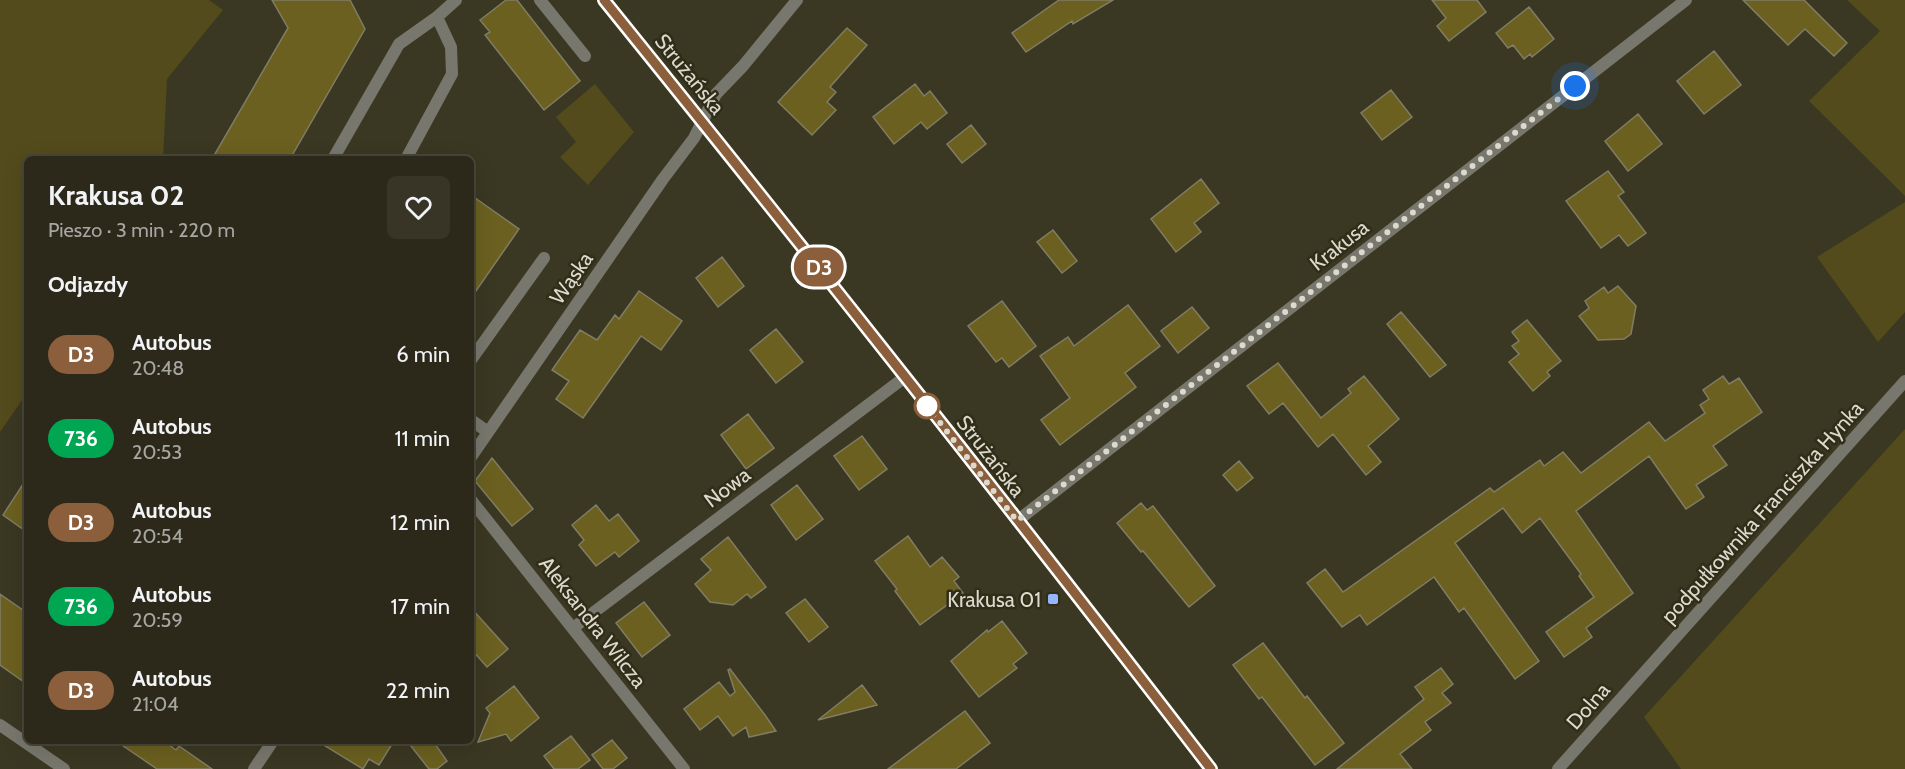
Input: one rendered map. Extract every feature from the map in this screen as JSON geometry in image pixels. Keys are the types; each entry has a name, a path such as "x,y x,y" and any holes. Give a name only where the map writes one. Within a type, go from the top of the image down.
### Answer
{"main road":[{"name":"Strużańska","path":"604,0 703,121 1211,769"}],"street":[{"path":"335,156 399,44 437,18 456,0"},
{"path":"540,0 585,56"},
{"name":"Wąska","path":"474,453 663,179 687,148 716,94 743,66 797,0"},
{"name":"Krakusa","path":"1017,521 1686,0"},
{"path":"408,156 452,74 451,47 437,18"},
{"path":"474,356 544,258"},
{"name":"Nowa","path":"573,628 905,377"},
{"name":"podpułkownika Franciszka Hynka","path":"1647,669 1905,381"},
{"path":"474,422 488,432"},
{"name":"Aleksandra Wilcza","path":"474,504 684,769"},
{"name":"Dolna","path":"1558,769 1647,669"},
{"path":"0,725 24,742"},
{"path":"28,744 64,769"},
{"path":"254,769 271,744"}],"shaded area":[{"path":"0,0 209,0 223,10 167,79 163,156 24,156 24,397 0,432"},
{"path":"1847,0 1905,0 1905,196 1809,101 1880,31"},
{"path":"595,84 634,132 588,185 560,157 576,142 556,117"},
{"path":"1905,202 1905,312 1878,342 1817,257"},
{"path":"1905,429 1905,769 1681,769 1644,717"}],"building":[{"path":"272,0 350,0 365,29 292,156 214,156 288,28"},
{"path":"506,0 517,0 580,81 544,110 485,35 490,32 480,20"},
{"path":"1059,0 1113,0 1073,24 1072,21 1026,52 1012,33"},
{"path":"1432,0 1477,0 1486,12 1449,41 1437,26 1446,18"},
{"path":"1743,0 1804,0 1847,43 1834,56 1805,29 1788,45"},
{"path":"1529,7 1554,39 1532,57 1530,54 1524,59 1513,45 1508,48 1496,33"},
{"path":"847,28 867,45 830,87 836,92 827,102 836,110 812,135 778,102"},
{"path":"1714,51 1741,85 1704,114 1677,81"},
{"path":"915,84 924,96 930,91 947,113 927,129 921,122 894,144 873,117"},
{"path":"1391,90 1412,117 1382,140 1361,113"},
{"path":"1638,114 1662,144 1628,171 1605,141"},
{"path":"971,125 986,144 962,163 947,144"},
{"path":"1608,171 1624,192 1618,196 1646,233 1628,246 1619,235 1601,248 1566,201"},
{"path":"1201,179 1219,203 1194,223 1201,232 1176,252 1151,219"},
{"path":"474,197 519,229 474,294"},
{"path":"1053,230 1077,261 1062,273 1037,242"},
{"path":"722,257 744,286 718,307 696,278"},
{"path":"1618,286 1636,306 1631,334 1624,339 1598,340 1579,316 1589,308 1585,301 1604,287 1608,293"},
{"path":"639,291 682,321 661,350 641,336 583,418 556,399 569,381 552,370 580,330 597,340 615,315 619,319"},
{"path":"1002,301 1036,346 1009,367 1002,358 996,362 968,326"},
{"path":"1128,305 1160,346 1125,373 1136,387 1060,445 1041,420 1070,398 1040,356 1068,337 1074,346"},
{"path":"1192,307 1209,328 1178,353 1161,331"},
{"path":"1401,312 1446,365 1430,377 1387,324"},
{"path":"1527,320 1561,361 1547,372 1550,376 1533,391 1509,362 1519,354 1512,346 1519,341 1512,332"},
{"path":"776,329 803,362 776,383 750,350"},
{"path":"1278,363 1321,418 1351,393 1348,389 1364,376 1399,419 1368,446 1381,462 1366,475 1333,434 1318,447 1283,403 1269,414 1247,386"},
{"path":"1723,376 1729,384 1739,378 1762,412 1713,446 1727,465 1696,485 1704,497 1686,509 1649,456 1576,511 1633,593 1586,628 1592,637 1564,657 1546,632 1594,597 1579,576 1581,574 1540,518 1522,533 1503,508 1455,543 1539,661 1515,679 1464,608 1459,612 1434,577 1367,625 1360,615 1342,627 1307,583 1325,569 1343,592 1490,488 1494,492 1540,460 1544,466 1563,452 1581,473 1649,422 1665,441 1705,413 1700,405 1709,399 1703,390"},
{"path":"748,414 774,448 746,469 721,435"},
{"path":"862,436 887,469 859,490 834,456"},
{"path":"492,458 533,509 512,526 475,481"},
{"path":"1239,461 1253,478 1237,491 1223,475"},
{"path":"24,483 24,530 3,515"},
{"path":"797,485 823,519 796,540 771,505"},
{"path":"1141,503 1147,510 1153,506 1215,586 1189,607 1117,523"},
{"path":"596,505 609,521 618,514 639,541 619,557 615,552 596,566 579,545 584,540 572,525"},
{"path":"908,536 930,567 942,557 959,577 954,581 963,593 920,625 895,591 897,589 875,561"},
{"path":"728,537 766,587 751,598 747,594 733,605 710,602 695,584 711,570 701,559"},
{"path":"0,594 24,611 24,682 0,665"},
{"path":"805,599 828,627 809,642 786,613"},
{"path":"644,602 670,635 642,657 616,623"},
{"path":"474,611 508,649 487,667 474,652"},
{"path":"1002,621 1027,653 1013,664 1017,668 979,697 951,661 987,630 988,632"},
{"path":"1263,643 1305,698 1307,696 1344,743 1315,765 1262,697 1259,699 1233,665"},
{"path":"1441,668 1453,684 1442,693 1451,703 1425,722 1431,730 1400,754 1412,769 1337,769 1424,699 1415,687"},
{"path":"730,669 776,731 749,737 746,727 733,736 718,716 700,730 684,709 719,682 730,696 735,692 728,670"},
{"path":"862,685 877,705 818,720"},
{"path":"514,686 539,718 511,741 506,734 478,742 490,713 486,708"},
{"path":"965,711 990,743 956,769 888,769"},
{"path":"571,736 590,760 578,769 554,769 544,756"},
{"path":"612,740 627,758 613,769 603,769 592,755"},
{"path":"120,744 168,744 176,750 179,746 212,769 157,769"},
{"path":"322,744 392,744 379,765 369,759 363,769"},
{"path":"409,744 435,744 447,761 437,769 429,769"}],"bus line":[{"name":"D3","path":"604,0 718,139 1211,769"}],"place":[{"name":"Krakusa 01","path":"1053,599"}],"route":[{"path":"927,406 1017,521 1575,86"}]}
